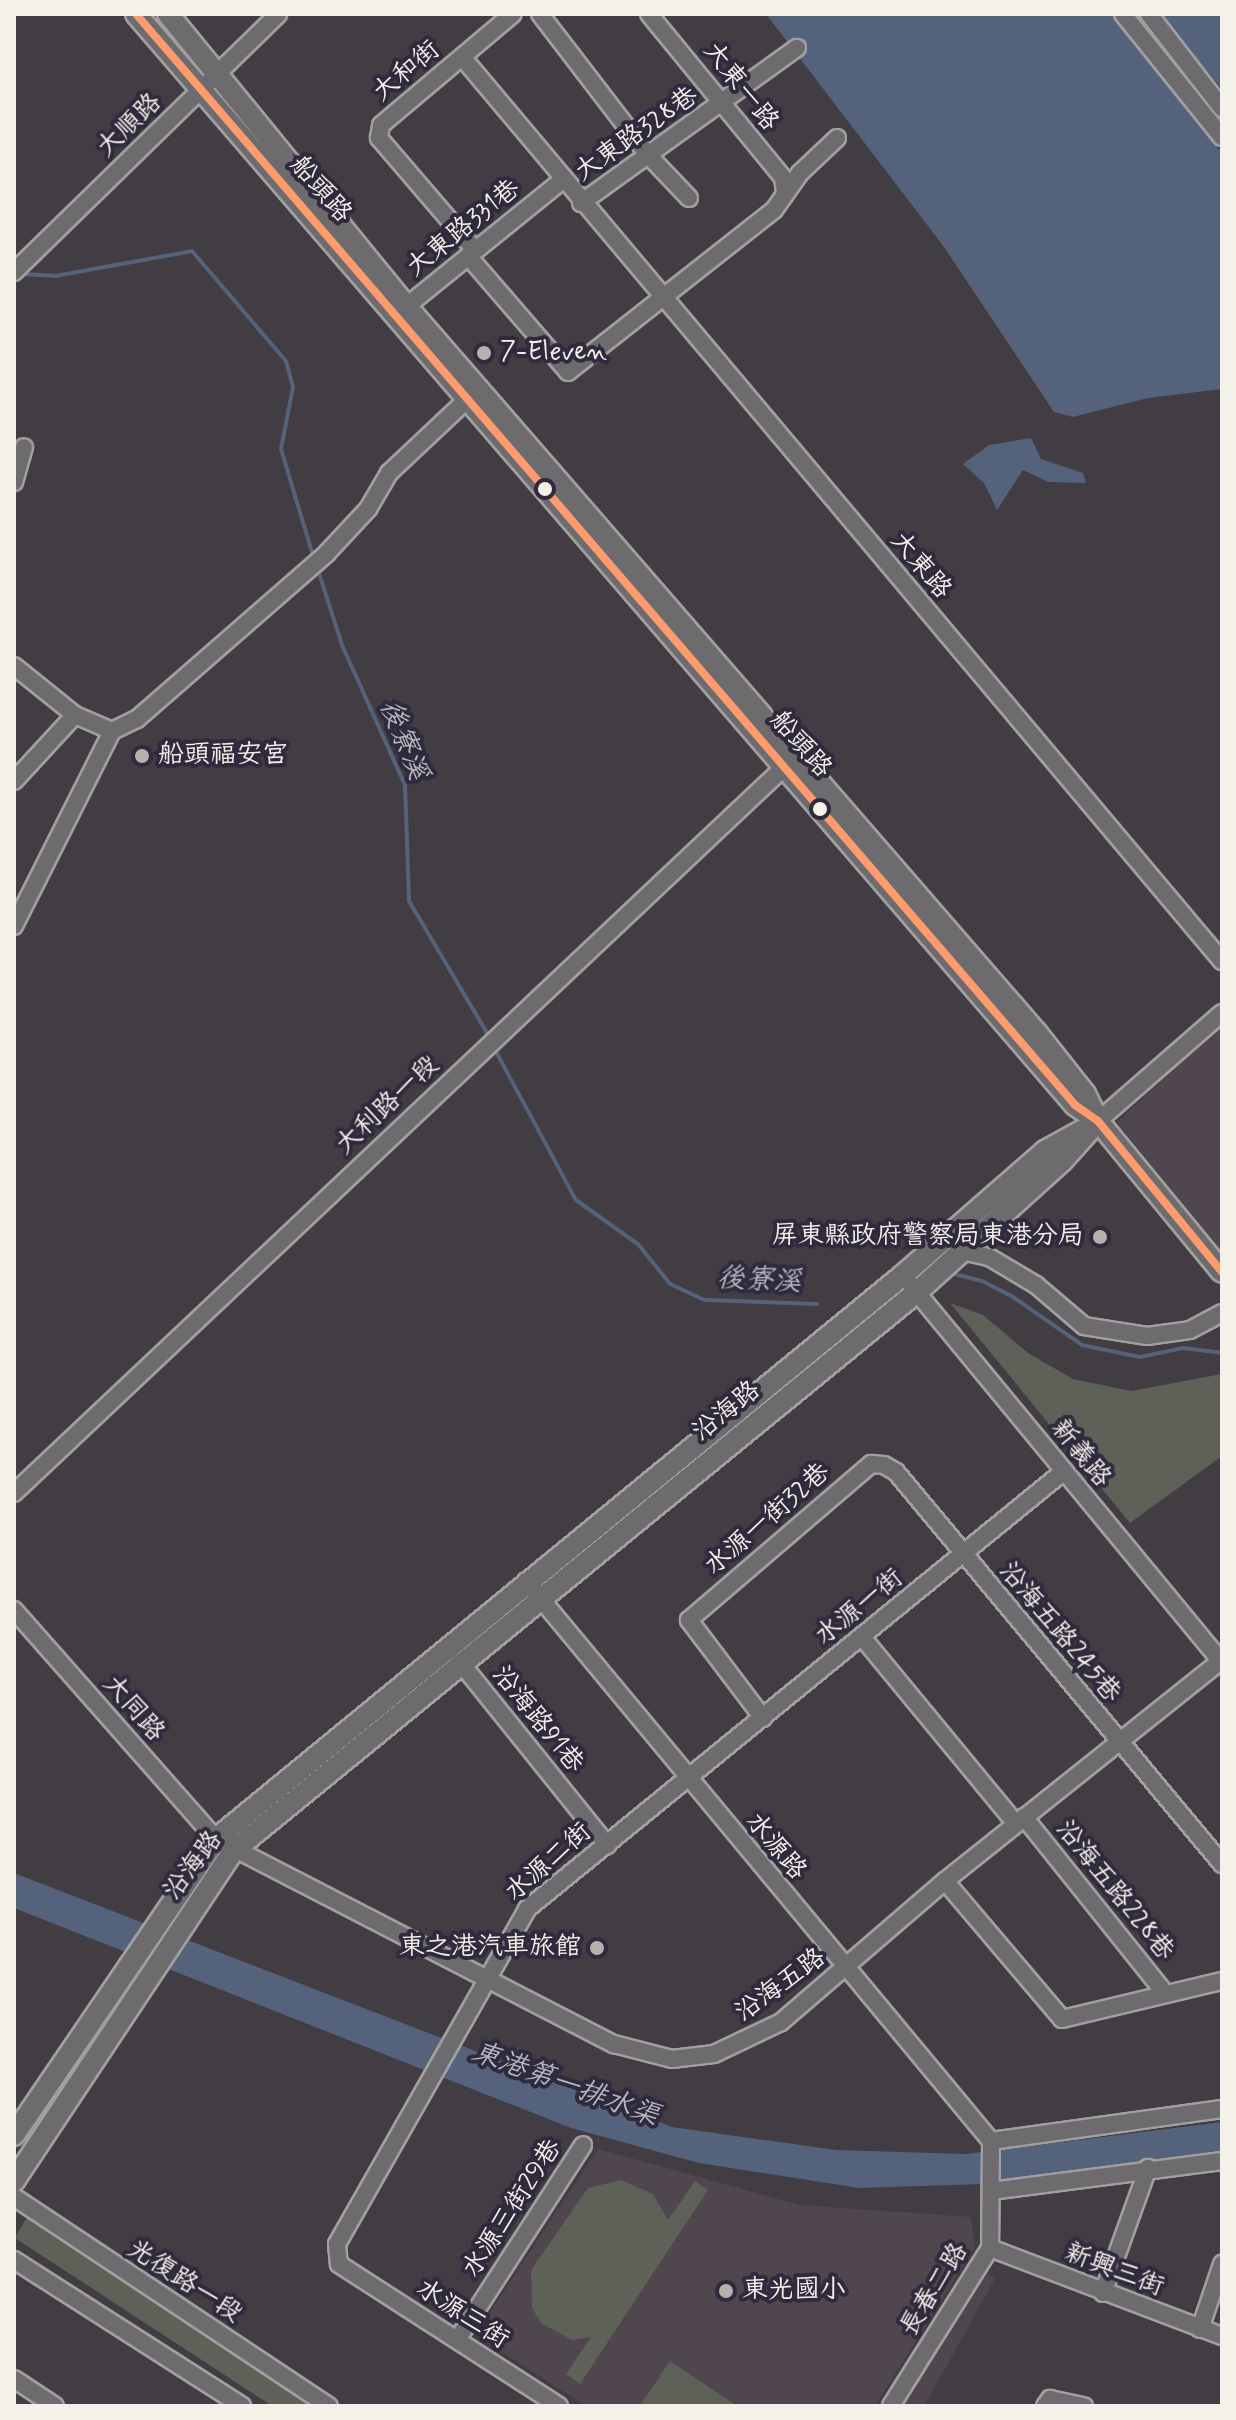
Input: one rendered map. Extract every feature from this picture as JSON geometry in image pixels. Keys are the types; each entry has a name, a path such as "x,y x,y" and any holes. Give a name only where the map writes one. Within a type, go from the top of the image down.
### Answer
{"main road":[{"name":"船頭路","path":"136,14 200,91 474,393 790,761 1075,1105 1098,1121 1222,1272"},
{"name":"船頭路","path":"168,14 401,311"},
{"name":"沿海路","path":"14,2181 233,1851 460,1662 917,1292 1062,1161 1098,1121"},
{"path":"903,1275 1045,1151 1098,1121"},
{"name":"沿海路","path":"14,2135 149,1932 216,1839 526,1581 903,1275"}],"street":[{"name":"大順路","path":"14,272 278,14"},
{"name":"大和街","path":"513,14 381,125 379,138 568,372 662,298"},
{"path":"540,14 649,156 689,198"},
{"name":"大東一路","path":"649,14 705,78 720,106 783,178 785,192"},
{"path":"1123,14 1222,137"},
{"path":"1149,14 1222,108"},
{"name":"大東路328巷","path":"581,203 797,48"},
{"name":"大東路","path":"462,57 581,203 1222,961"},
{"path":"662,298 774,210 785,192 837,138"},
{"name":"大東路331巷","path":"401,311 564,179"},
{"path":"14,926 112,731 137,719 326,554 368,509 389,473 474,393"},
{"path":"14,482 24,447"},
{"path":"14,666 75,715 112,731"},
{"path":"14,781 75,715"},
{"name":"大利路一段","path":"14,1493 790,761"},
{"path":"1098,1121 1222,1013"},
{"path":"962,1251 989,1257 1023,1277 1084,1326 1147,1336 1190,1330 1222,1313"},
{"name":"新義路","path":"903,1275 1222,1662"},
{"name":"水源一街32巷","path":"763,1718 689,1620 871,1464 896,1472 963,1555"},
{"name":"水源一街","path":"687,1780 1063,1472"},
{"name":"沿海五路245巷","path":"963,1555 1222,1864"},
{"name":"水源路","path":"526,1581 687,1780 991,2141"},
{"name":"大同路","path":"14,1610 216,1839"},
{"name":"沿海五路228巷","path":"862,1637 1166,1994"},
{"name":"沿海路91巷","path":"460,1662 607,1845"},
{"name":"沿海五路","path":"216,1839 233,1851 614,2044 672,2059 714,2054 750,2041 847,1968 945,1881 1222,1662"},
{"name":"水源二街","path":"339,2264 337,2244 485,1978 527,1909 687,1780"},
{"path":"945,1881 1062,2019 1222,1981"},
{"path":"991,2141 1222,2109"},
{"name":"長春二路","path":"891,2406 990,2248 991,2141"},
{"name":"水源三街29巷","path":"457,2340 583,2145"},
{"path":"991,2188 1222,2161"},
{"path":"1103,2293 1148,2168"},
{"name":"光復路一段","path":"14,2197 329,2406"},
{"name":"新興三街","path":"990,2248 1222,2336"},
{"path":"14,2260 242,2406"},
{"name":"水源三街","path":"339,2264 559,2406"},
{"path":"1200,2329 1222,2264"},
{"path":"14,2379 55,2406"},
{"path":"1047,2402 1084,2406"}],"shaded area":[{"path":"1222,1025 1222,1253 1117,1122"},
{"path":"950,1303 983,1315 1028,1353 1073,1379 1131,1391 1222,1374 1222,1456 1130,1523"},
{"name":"東光國小","path":"598,2149 800,2205 971,2217 975,2247 875,2406 586,2406 475,2335"},
{"path":"621,2180 653,2194 668,2220 695,2181 708,2190 580,2384 566,2374 591,2337 572,2340 541,2323 532,2308 531,2270 588,2188"},
{"path":"28,2215 315,2406 272,2406 15,2238"},
{"path":"970,2264 995,2278 924,2406 891,2406"},
{"path":"670,2361 737,2406 640,2406"}],"water":[{"path":"766,14 1113,14 1222,153 1222,389 1148,398 1073,417 1054,412 944,247"},
{"path":"1159,14 1222,14 1222,89 1161,17"},
{"path":"1031,438 1041,459 1083,473 1086,483 1048,482 1023,470 997,510 984,483 963,464 989,445"},
{"path":"14,1873 672,2127 836,2150 966,2154 1222,2122 1222,2151 983,2184 859,2188 699,2163 571,2128 14,1908"}],"waterway":[{"name":"後寮溪","path":"20,274 55,276 192,251 286,361 293,387 281,449 314,559"},
{"name":"後寮溪","path":"317,567 342,645 405,785 409,901 490,1038"},
{"name":"後寮溪","path":"493,1046 576,1200 638,1244 670,1284 705,1300 817,1304"},
{"path":"950,1273 982,1281 1013,1297 1082,1345 1140,1357 1183,1348 1222,1353"}],"transit line":[{"path":"136,14 1075,1105 1098,1121 1222,1272"}],"place":[{"name":"7-Eleven","path":"484,353"},
{"name":"船頭福安宮","path":"142,756"},
{"name":"屏東縣政府警察局東港分局","path":"1100,1237"},
{"name":"東之港汽車旅館","path":"597,1948"},
{"name":"東光國小","path":"726,2291"}],"water label":[{"name":"東港第一排水渠","path":"565,2085"}]}
